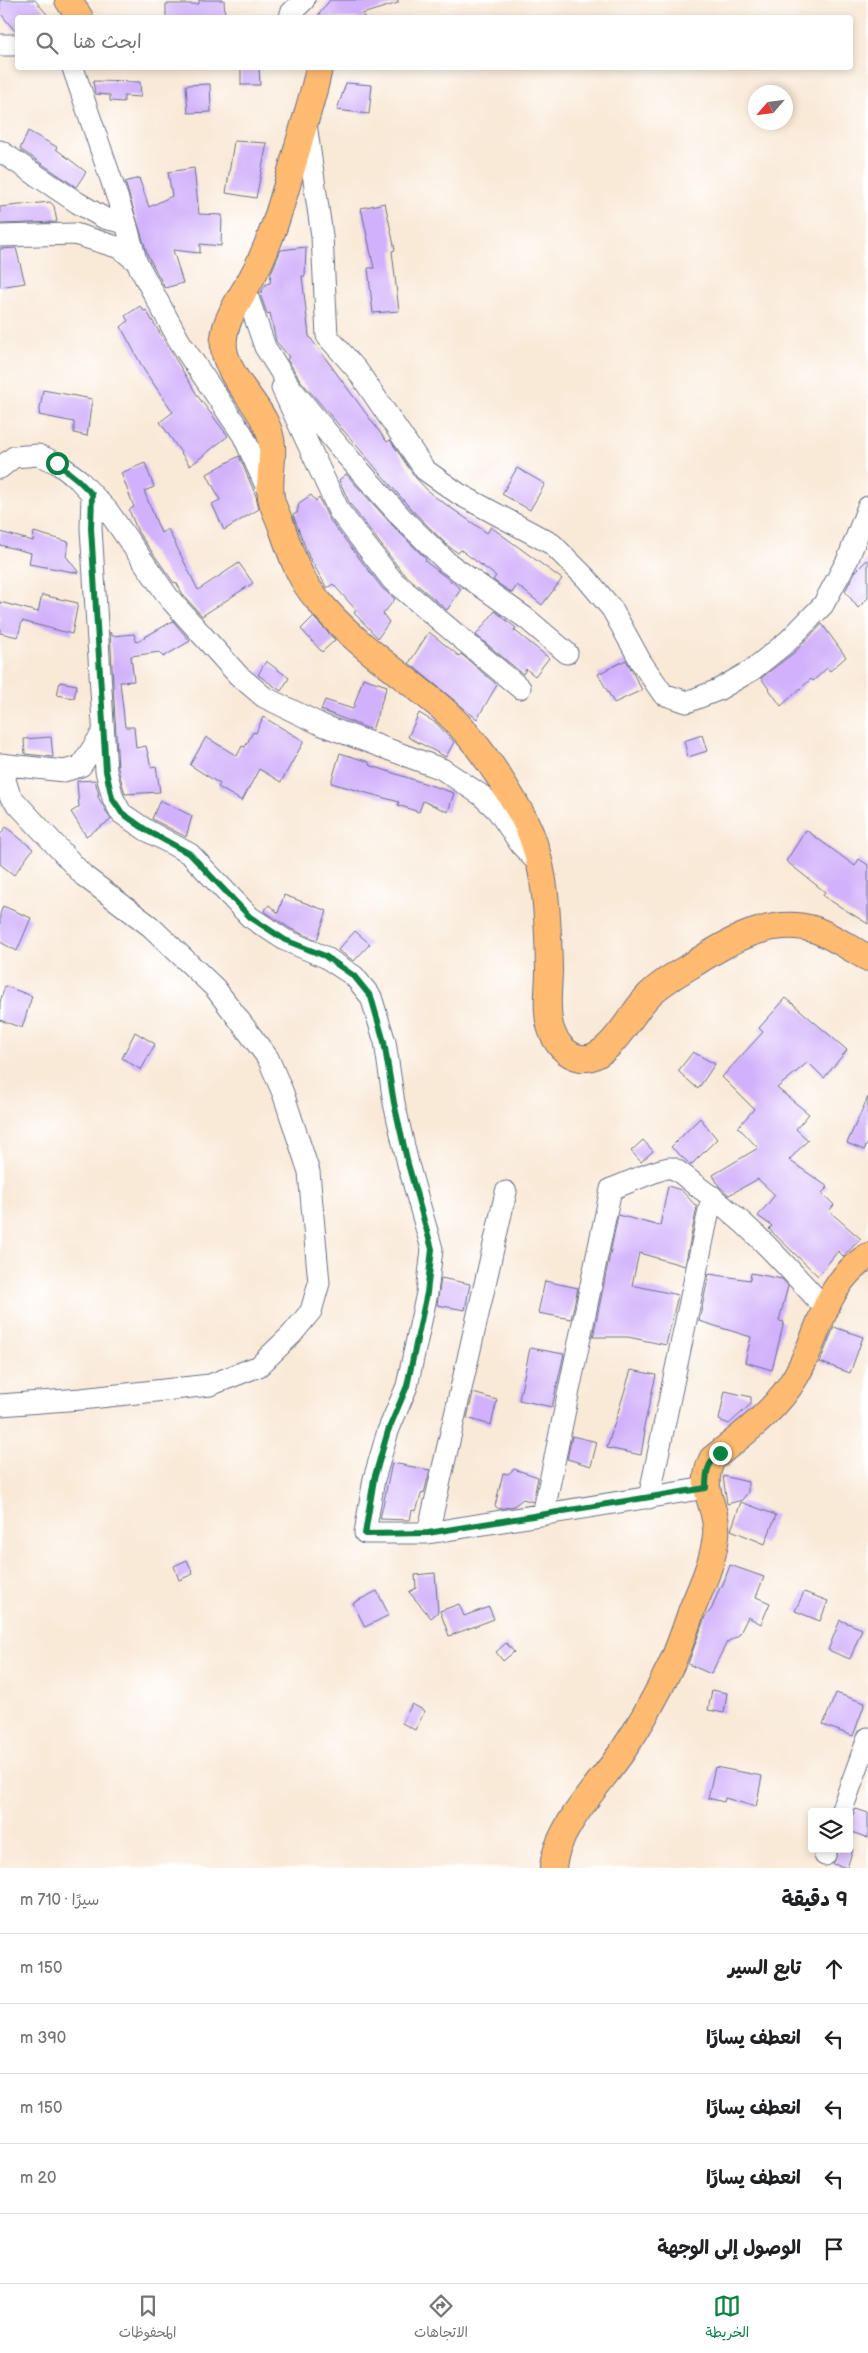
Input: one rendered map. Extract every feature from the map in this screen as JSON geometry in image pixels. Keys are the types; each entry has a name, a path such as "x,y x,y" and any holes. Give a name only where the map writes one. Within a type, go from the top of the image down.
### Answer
{"main road":[{"path":"68,0 78,15"},
{"path":"319,70 314,95 305,119 275,223 261,260 227,323 224,336 225,353 234,375 266,422 273,451 271,497 294,563 310,592 349,634 445,711 478,748 507,787 528,826 536,845 540,865 548,945 549,1021 558,1045 581,1058 591,1056 608,1048 648,996 665,982 721,946 756,930 789,926 816,930 868,958"},
{"path":"553,1868 557,1849 569,1826 623,1751 648,1711 671,1664 712,1558 716,1534 714,1514 706,1488 706,1471 712,1459 775,1406 796,1376 824,1307 838,1285 868,1256"}],"street":[{"path":"291,15 304,0"},
{"path":"0,45 15,45"},
{"path":"74,70 126,223 136,262 180,342 243,435 271,497"},
{"path":"305,119 322,236 327,336 357,370 426,470 459,494 552,544 586,578 612,609 641,662 663,694 687,702 718,690 752,670 788,641 823,605 848,558 868,506"},
{"path":"0,151 104,218 126,223"},
{"path":"0,236 76,234 120,248 136,262"},
{"path":"246,289 265,347 272,359 290,387 346,455 402,518 448,563 527,618 567,653"},
{"path":"272,359 292,411 339,511 392,581 520,688"},
{"path":"5,461 38,455 57,463 78,480 108,511 169,598 238,675 264,697 322,726 442,769 481,795 497,810 521,845 540,865"},
{"path":"92,494 91,528 103,732 106,771 112,798 122,813 146,830 190,854 250,917 285,940 325,956 354,976 371,997 384,1042 394,1103 408,1164 432,1249 427,1293 407,1386 388,1431 374,1479 365,1534 428,1533 706,1488"},
{"path":"0,1405 81,1399 210,1385 218,1382 259,1366 292,1334 311,1311 319,1283 309,1172 268,1058 215,988 150,926 84,876 10,796 5,780 4,764 64,771 81,766 103,732"},
{"path":"816,930 868,946"},
{"path":"543,1514 611,1189 629,1184 662,1168 672,1168 712,1196 762,1238 824,1307"},
{"path":"428,1533 506,1192"},
{"path":"649,1498 712,1196"},
{"path":"842,1808 868,1738"}],"building":[{"path":"0,0 35,0 48,15 15,15 15,31 0,13"},
{"path":"199,0 224,0 225,15 166,15 166,4 199,4"},
{"path":"330,0 398,0 398,3 363,15 318,15"},
{"path":"241,70 259,70 260,85 241,85"},
{"path":"93,81 140,82 141,97 124,96 124,102 110,101 110,95 95,94"},
{"path":"346,83 372,85 369,114 337,110"},
{"path":"210,84 211,112 188,113 186,85"},
{"path":"28,131 57,147 56,149 86,172 76,187 20,149"},
{"path":"234,141 267,143 256,198 226,193"},
{"path":"194,168 199,214 222,215 221,246 200,244 200,253 173,250 183,283 165,288 148,256 125,182 139,178 149,207 172,196 168,172"},
{"path":"50,202 54,206 57,222 0,224 0,207"},
{"path":"385,203 395,250 392,251 399,311 373,313 368,268 374,268 361,208"},
{"path":"306,247 305,276 302,276 309,336 387,442 390,440 415,477 431,494 487,533 491,527 562,579 542,605 517,585 512,593 493,580 496,576 461,550 458,553 448,546 411,509 300,380 287,359 289,357 276,341 270,313 267,314 260,294 266,284 270,283 271,273 281,250"},
{"path":"16,248 25,283 0,287 0,249"},
{"path":"140,306 144,311 146,310 199,398 228,436 190,466 160,422 173,412 144,370 121,327 128,321 125,316"},
{"path":"43,390 92,399 87,436 74,433 74,422 39,415"},
{"path":"239,456 256,496 259,509 224,530 212,504 220,500 207,474"},
{"path":"145,463 154,487 144,491 161,533 168,529 198,590 239,563 253,583 202,616 184,596 176,582 174,583 138,532 129,510 134,507 121,473"},
{"path":"517,468 545,484 530,510 502,494"},
{"path":"346,474 426,559 425,561 461,589 447,610 402,572 350,504 339,480"},
{"path":"311,495 316,501 319,498 329,519 383,589 395,599 383,614 389,622 378,638 354,613 356,610 333,584 327,588 309,557 293,515 297,513 299,503"},
{"path":"0,532 33,541 34,532 69,542 66,556 79,573 29,564 31,553 0,545"},
{"path":"868,559 868,598 858,608 845,591 855,572"},
{"path":"42,595 78,603 72,634 22,621 18,637 0,633 0,602 38,612"},
{"path":"495,611 516,628 514,630 549,658 535,676 526,669 523,674 476,635"},
{"path":"313,617 335,640 322,652 301,629"},
{"path":"173,621 190,641 163,657 160,652 131,656 134,681 120,682 125,727 134,727 136,748 146,746 151,767 156,766 160,792 125,794 118,769 110,632 112,636 134,634 136,642"},
{"path":"822,624 846,657 830,671 827,668 813,681 811,679 781,706 761,678 796,651"},
{"path":"429,632 459,656 461,654 497,685 477,719 409,663"},
{"path":"626,660 642,690 614,703 598,674"},
{"path":"266,661 289,678 281,691 258,675"},
{"path":"363,678 387,686 372,730 321,710 325,700 353,709"},
{"path":"60,682 77,685 74,698 57,695"},
{"path":"419,713 436,723 454,742 446,757 408,737"},
{"path":"263,717 304,741 281,782 259,769 242,801 218,787 220,784 190,765 206,737 237,756 242,746 245,747 253,732 256,733"},
{"path":"702,735 707,751 688,757 684,741"},
{"path":"51,737 53,757 25,754 24,739"},
{"path":"340,753 369,762 369,765 454,793 448,812 423,801 419,812 398,805 399,802 331,783"},
{"path":"95,780 99,795 97,795 111,820 86,836 71,812 79,807 77,781"},
{"path":"160,800 192,816 186,837 152,819"},
{"path":"6,827 33,849 14,875 0,864 0,835"},
{"path":"806,830 855,866 859,859 868,865 868,924 823,896 825,892 786,861"},
{"path":"284,895 327,911 317,940 291,929 264,911 269,905 278,913"},
{"path":"3,906 31,918 17,951 0,942 0,914"},
{"path":"355,931 370,944 354,961 338,950"},
{"path":"5,986 32,996 22,1028 0,1020 0,1002"},
{"path":"786,998 847,1050 824,1078 808,1062 777,1088 809,1114 796,1129 808,1140 789,1160 828,1187 822,1193 834,1205 829,1211 861,1239 843,1256 838,1251 818,1276 769,1229 772,1226 758,1216 775,1195 758,1179 729,1195 719,1186 713,1175 758,1148 738,1127 754,1109 722,1077 763,1032 759,1028"},
{"path":"135,1032 155,1044 141,1070 122,1058"},
{"path":"693,1052 715,1064 698,1089 678,1071"},
{"path":"868,1097 868,1142 864,1150 847,1143"},
{"path":"700,1118 717,1139 691,1165 671,1147"},
{"path":"643,1140 653,1151 641,1162 631,1151"},
{"path":"668,1186 681,1190 697,1207 685,1266 639,1253 632,1285 678,1295 666,1345 628,1337 593,1337 618,1215 660,1226"},
{"path":"751,1273 782,1279 788,1286 779,1321 784,1322 772,1370 745,1362 751,1337 699,1321 709,1274 750,1280"},
{"path":"441,1278 470,1284 465,1310 437,1305"},
{"path":"545,1281 578,1288 571,1319 538,1313"},
{"path":"834,1327 863,1337 850,1373 820,1362"},
{"path":"530,1348 564,1354 552,1407 519,1400"},
{"path":"631,1370 656,1375 643,1431 645,1431 641,1455 607,1448"},
{"path":"725,1391 751,1397 751,1404 729,1424 719,1420"},
{"path":"473,1393 497,1400 491,1425 467,1418"},
{"path":"572,1436 597,1442 591,1466 567,1459"},
{"path":"392,1463 430,1470 424,1493 422,1492 416,1511 412,1510 410,1520 380,1519"},
{"path":"514,1469 538,1477 533,1502 523,1499 514,1506 499,1509 495,1506 503,1473 508,1474"},
{"path":"723,1476 748,1482 748,1492 742,1500 727,1504"},
{"path":"741,1502 776,1515 765,1544 731,1530"},
{"path":"187,1560 193,1574 179,1580 174,1566"},
{"path":"730,1565 764,1577 756,1597 770,1603 761,1624 748,1617 739,1635 727,1642 711,1674 688,1664 705,1617 712,1608"},
{"path":"435,1573 438,1612 431,1618 409,1592 416,1588 415,1575"},
{"path":"377,1591 389,1615 365,1627 353,1603"},
{"path":"804,1592 828,1601 820,1621 795,1611"},
{"path":"459,1604 464,1616 489,1607 494,1619 449,1636 440,1611"},
{"path":"840,1620 862,1629 850,1659 828,1650"},
{"path":"506,1643 514,1652 503,1661 496,1652"},
{"path":"712,1690 727,1693 724,1713 708,1710"},
{"path":"836,1693 865,1703 853,1736 823,1725"},
{"path":"412,1704 425,1711 415,1730 402,1723"},
{"path":"715,1767 762,1776 756,1807 725,1798 724,1802 708,1798"},
{"path":"856,1809 868,1813 868,1838 853,1832 853,1814"},
{"path":"837,1853 852,1853 847,1868 833,1864"}],"route":[{"path":"57,463 92,494 91,528 106,771 112,798 122,813 146,830 190,854 218,881 250,917 285,940 325,956 354,976 371,997 384,1042 394,1103 408,1164 432,1249 427,1293 407,1386 388,1431 374,1479 365,1534 428,1533 706,1488 706,1471 712,1459 720,1453"}]}
